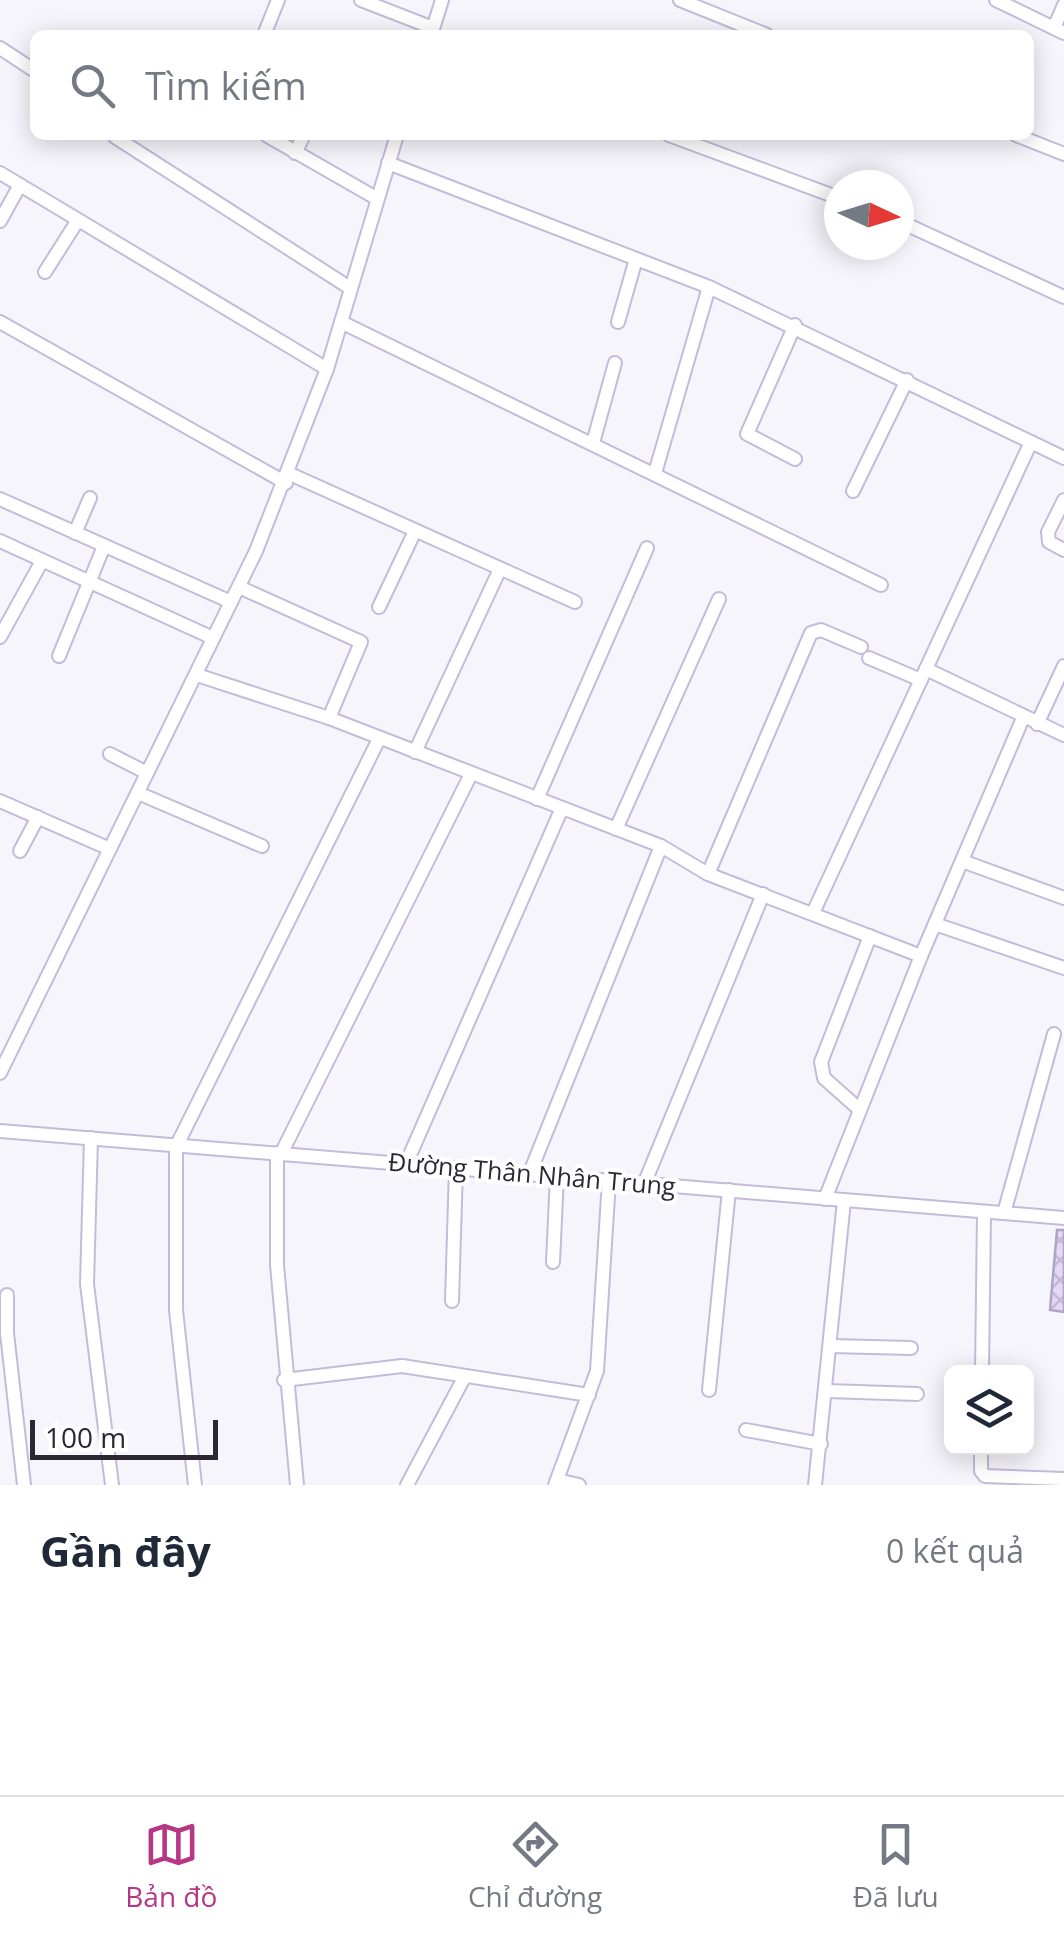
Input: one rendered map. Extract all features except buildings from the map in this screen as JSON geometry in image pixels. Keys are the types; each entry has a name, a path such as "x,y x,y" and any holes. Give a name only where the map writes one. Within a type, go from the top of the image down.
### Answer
{"street":[{"path":"266,30 278,0"},
{"path":"360,0 428,30"},
{"path":"433,30 442,0"},
{"path":"680,0 755,30"},
{"path":"996,0 1059,30 1064,5"},
{"path":"0,48 30,68"},
{"path":"120,140 350,288"},
{"path":"274,140 376,198"},
{"path":"295,153 302,140"},
{"path":"0,1073 239,587 288,479 327,369 395,140"},
{"path":"682,140 824,192"},
{"path":"1029,140 1064,154"},
{"path":"388,163 709,287 1064,458"},
{"path":"0,173 327,369"},
{"path":"0,221 20,185"},
{"path":"45,272 78,220"},
{"path":"914,227 1064,298"},
{"path":"618,322 636,259"},
{"path":"654,473 709,287"},
{"path":"0,322 288,479 415,530 575,602"},
{"path":"341,322 882,585"},
{"path":"795,326 747,434 795,458"},
{"path":"594,443 614,363"},
{"path":"852,491 907,380"},
{"path":"813,913 1031,442"},
{"path":"75,533 90,498"},
{"path":"0,499 231,602"},
{"path":"1064,500 1048,532 1049,542 1064,550"},
{"path":"379,607 415,530"},
{"path":"0,541 213,638"},
{"path":"59,656 104,546"},
{"path":"538,799 647,548"},
{"path":"0,638 42,562"},
{"path":"415,752 500,568"},
{"path":"239,587 361,642 329,718"},
{"path":"616,829 719,599"},
{"path":"708,874 811,634 822,630 865,653 1064,735"},
{"path":"1037,724 1064,666"},
{"path":"196,675 329,718 662,846 708,874 921,956"},
{"path":"825,1199 921,956 1023,718"},
{"path":"195,1485 175,1296 176,1147 380,739"},
{"path":"110,754 148,773"},
{"path":"296,1485 277,1265 279,1154 470,774"},
{"path":"138,792 262,846"},
{"path":"0,801 110,849"},
{"path":"406,1164 562,808"},
{"path":"20,851 38,817"},
{"path":"529,1174 662,846"},
{"path":"962,861 1064,898"},
{"path":"645,1182 762,894"},
{"path":"935,924 1064,968"},
{"path":"860,1110 824,1078 821,1062 870,936"},
{"path":"1004,1213 1054,1034"},
{"name":"Đường Thân Nhân Trung","path":"0,1131 1064,1218"},
{"path":"91,1138 87,1284 112,1485"},
{"path":"452,1301 456,1168"},
{"path":"554,1262 557,1176"},
{"path":"578,1485 556,1482 598,1371 609,1180"},
{"path":"709,1390 730,1190"},
{"path":"816,1485 844,1201"},
{"path":"982,1365 984,1212"},
{"path":"7,1295 3,1333 24,1485"},
{"path":"831,1346 911,1348"},
{"path":"284,1380 402,1366 590,1395"},
{"path":"407,1485 465,1376"},
{"path":"828,1391 917,1394"},
{"path":"746,1430 821,1444"},
{"path":"981,1455 980,1471 985,1476 1064,1479"}]}
